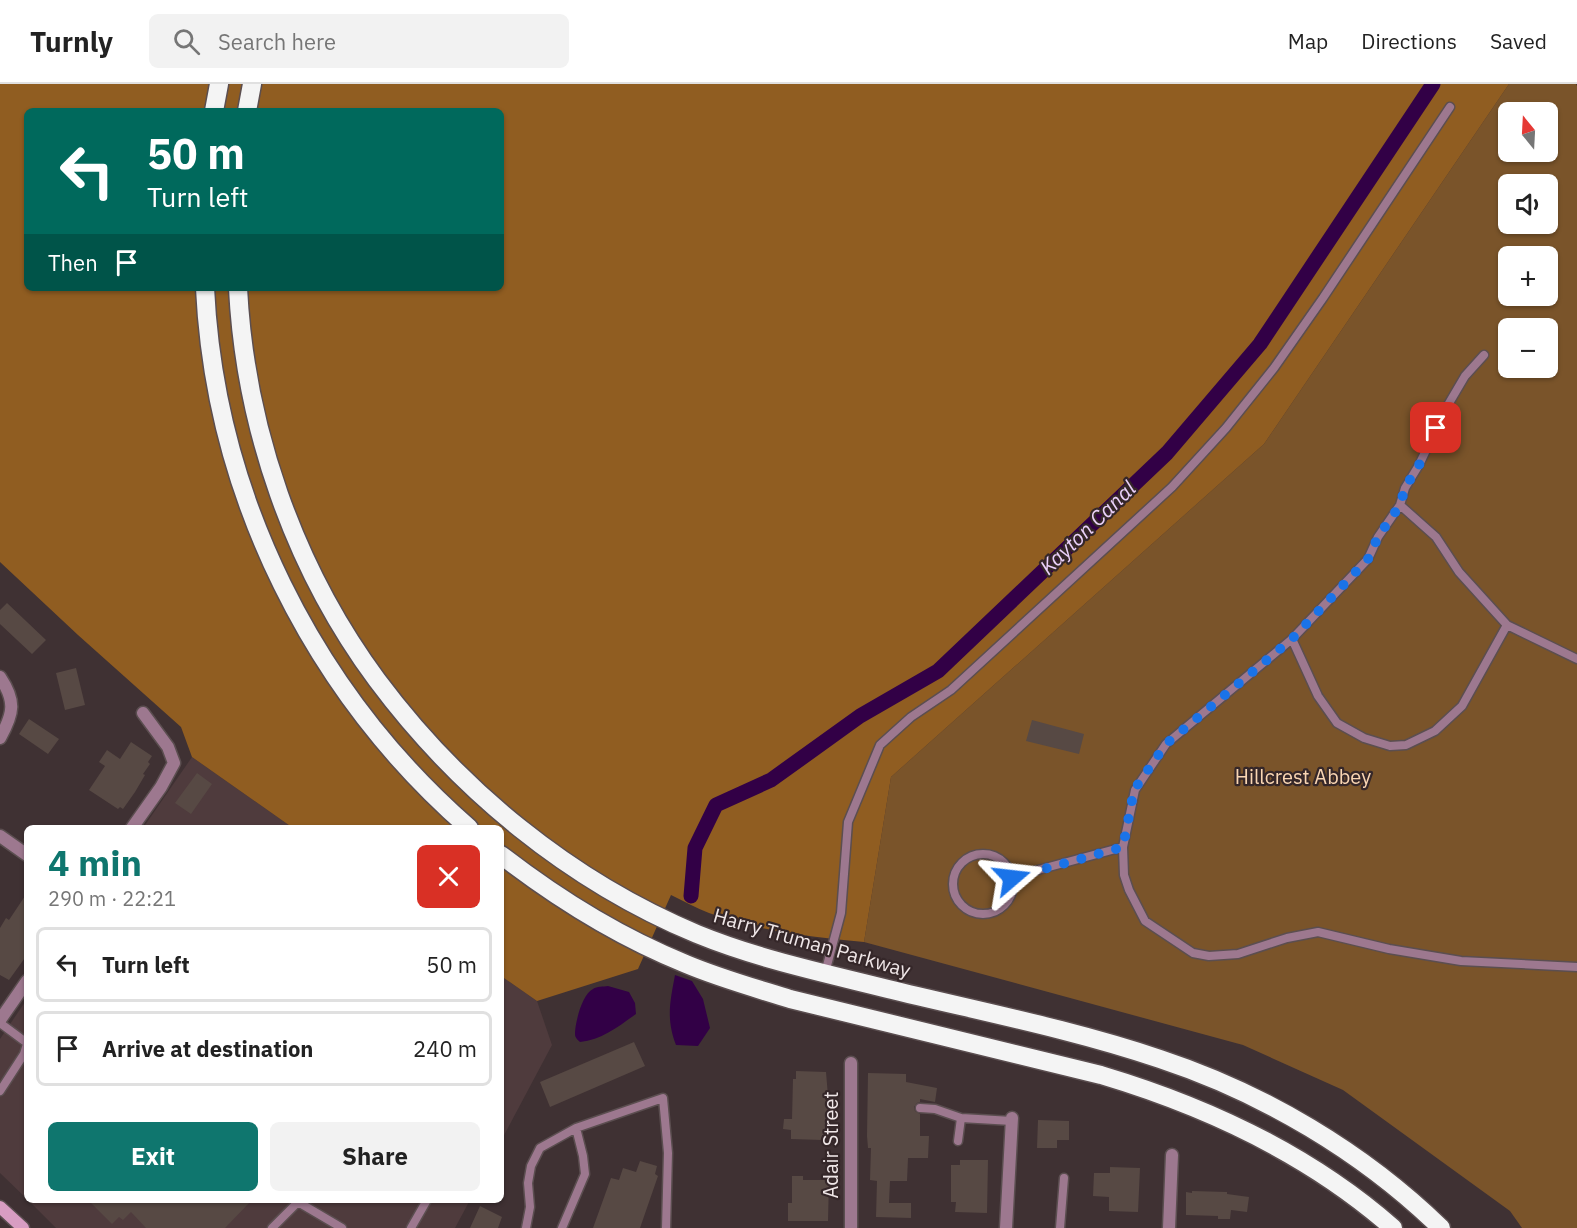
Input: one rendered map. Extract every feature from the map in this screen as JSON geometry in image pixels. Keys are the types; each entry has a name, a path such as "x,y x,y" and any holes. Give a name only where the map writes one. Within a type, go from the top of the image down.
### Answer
{"highway":[{"path":"215,108 219,84"},
{"path":"248,108 252,84"},
{"path":"205,291 206,315 225,426 240,482 282,584 309,635 338,682 371,727 409,771 466,825"},
{"name":"Harry Truman Parkway","path":"238,291 247,366 257,419 271,472 312,569 337,619 365,664 397,707 471,787 511,821 555,855 648,911 697,934 743,951 825,974 1110,1044 1161,1059 1210,1078 1259,1100 1306,1126 1395,1186 1441,1228"},
{"path":"504,857 536,882 574,906 633,940 686,965 790,999 1101,1075 1198,1107 1290,1154 1374,1212 1393,1228"},
{"path":"1395,1186 1453,1228"}],"main road":[{"path":"0,1207 23,1228"}],"street":[{"path":"0,677 10,692 13,708 0,738"},
{"path":"134,825 161,787 174,763 168,747 143,713"},
{"path":"0,836 24,853"},
{"path":"0,1022 24,986"},
{"name":"Adair Street","path":"851,1063 851,1228"},
{"path":"1006,1228 1012,1120"},
{"path":"1169,1228 1172,1155"}],"lane":[{"path":"825,974 841,913 848,822 880,745 911,717 951,690 1172,487 1226,428 1274,368 1323,298 1450,107"},
{"path":"1484,355 1466,376 1445,410 1419,465 1405,488 1400,505 1378,537 1368,559 1292,639 1166,744 1134,790 1123,847 1124,875 1145,921 1193,953 1209,956 1238,954 1287,938 1318,932 1389,949 1461,962 1577,967"},
{"path":"1400,505 1436,537 1459,572 1507,625 1577,659"},
{"path":"1292,639 1318,696 1337,723 1364,738 1390,746 1406,745 1435,731 1462,706 1507,625"},
{"path":"1012,876 1123,847"},
{"path":"983,854 993,856 1002,861 1012,876 1010,897 997,911 988,914 978,914 961,905 953,888 957,868 973,856 983,854"},
{"path":"0,1022 24,1042"},
{"path":"0,1091 24,1054"},
{"path":"526,1228 530,1207 528,1182 531,1167 540,1148 576,1128 663,1098 668,1153 666,1228"},
{"path":"920,1108 935,1109 961,1118 1012,1120"},
{"path":"958,1141 961,1118"},
{"path":"562,1228 585,1174 584,1156 576,1128"},
{"path":"1060,1228 1064,1178"},
{"path":"272,1228 297,1203"},
{"path":"302,1203 342,1228"},
{"path":"411,1228 425,1203"}],"shaded area":[{"path":"0,84 1509,84 1264,444 891,777 864,942 766,929 709,913 671,895 638,969 537,1001 504,978 504,825 289,825 192,757 181,727 0,562"},
{"path":"192,757 289,825 145,825"},
{"path":"675,975 692,981 703,999 710,1028 698,1046 676,1045 673,1036 670,1010"},
{"path":"504,978 537,1001 552,1045 504,1135"},
{"path":"608,986 629,992 635,1003 636,1014 603,1035 580,1042 575,1034 582,1003 593,989"},
{"path":"24,1003 24,1196 0,1173 0,1039"},
{"path":"31,1203 468,1203 455,1228 56,1228"}],"green space":[{"name":"Hillcrest Abbey","path":"1509,84 1576,84 1577,1228 1522,1228 1510,1211 1343,1090 1243,1045 864,942 891,777 1264,444"}],"building":[{"path":"7,603 46,640 32,654 0,624 0,610"},
{"path":"76,668 85,705 65,710 56,673"},
{"path":"29,719 59,739 48,754 19,734"},
{"path":"1032,720 1084,734 1079,754 1026,741"},
{"path":"131,742 152,756 135,792 123,809 120,807 118,809 89,790 105,766 99,762 107,750 120,759"},
{"path":"197,773 212,784 191,814 175,803"},
{"path":"24,898 24,959 9,980 0,975 0,928 6,918 9,920"},
{"path":"634,1042 645,1066 550,1107 540,1082"},
{"path":"796,1071 826,1072 828,1096 831,1096 830,1115 826,1115 825,1135 822,1135 822,1140 791,1139 791,1130 783,1129 784,1119 792,1119 793,1079 796,1079"},
{"path":"868,1073 906,1074 906,1082 937,1088 935,1102 920,1099 914,1107 915,1111 920,1114 920,1136 929,1136 928,1158 908,1158 907,1181 890,1181 889,1203 911,1203 911,1218 876,1217 877,1181 870,1180 871,1148 868,1148 867,1136"},
{"path":"1038,1120 1069,1121 1069,1140 1057,1140 1057,1148 1037,1148"},
{"path":"960,1160 988,1160 987,1213 955,1212 956,1202 951,1202 951,1165 960,1165"},
{"path":"640,1161 657,1166 655,1174 658,1176 640,1228 593,1228 611,1178 619,1180 623,1168 636,1172"},
{"path":"1110,1167 1140,1168 1138,1212 1109,1211 1109,1197 1093,1196 1094,1173 1110,1173"},
{"path":"792,1176 803,1176 803,1180 829,1180 828,1221 788,1221 788,1203 792,1203"},
{"path":"1192,1191 1227,1192 1227,1194 1249,1197 1247,1212 1231,1210 1230,1219 1218,1219 1218,1216 1186,1215 1186,1192 1192,1193"},
{"path":"91,1203 249,1203 225,1228 146,1228 131,1212 123,1220 119,1217 112,1224"},
{"path":"480,1206 502,1217 498,1228 470,1228"}],"waterway":[{"name":"Kayton Canal","path":"691,896 695,848 716,805 771,780 860,716 938,671 1167,453 1260,344 1433,84"}],"route":[{"path":"1012,878 1012,876 1123,847 1134,790 1166,744 1292,639 1368,559 1378,537 1400,505 1405,488 1419,465 1436,428"}]}
